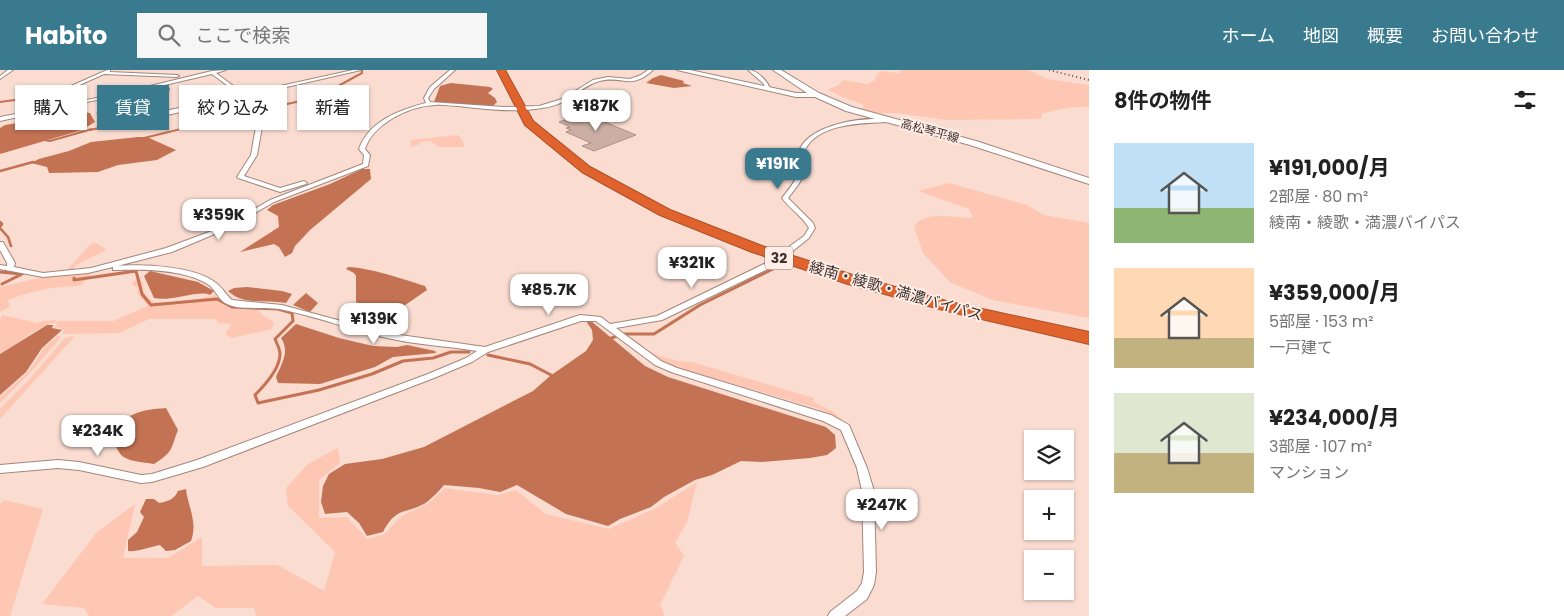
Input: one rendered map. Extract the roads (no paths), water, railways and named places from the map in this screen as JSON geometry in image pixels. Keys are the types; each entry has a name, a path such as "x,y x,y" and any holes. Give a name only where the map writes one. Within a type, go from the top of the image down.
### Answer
{"highway":[{"name":"綾南・綾歌・満濃バイパス","path":"501,70 504,85 520,107"},
{"name":"綾南・綾歌・満濃バイパス","path":"510,70 520,107 526,119 554,147 602,179 670,214 783,256 904,296 997,320 1089,338"},
{"name":"綾南・綾歌・満濃バイパス","path":"783,256 931,296 1089,330"}],"main road":[{"path":"680,70 692,71 801,96 816,95"},
{"name":"高松琴平線","path":"776,70 816,95 849,109 973,143 1089,181"}],"street":[{"path":"0,78 11,70"},
{"path":"75,85 111,70"},
{"path":"156,85 224,70"},
{"path":"287,86 359,70"},
{"path":"429,104 426,98 432,88 453,70"},
{"path":"259,130 254,155 240,177 280,190 366,165 366,156 362,149 363,143 377,124 429,104 520,107 556,104 598,80 604,78 629,82 651,70"},
{"path":"750,70 769,89"},
{"path":"212,72 229,85"},
{"path":"103,73 193,76"},
{"path":"0,119 97,98"},
{"path":"609,327 659,318 771,264 783,256 807,237 812,228 810,222 790,207 784,198 797,182 801,173 801,153 812,137 848,124 889,120"},
{"path":"88,271 169,250 227,227 272,201 336,175"},
{"path":"0,244 11,263 10,267"},
{"path":"0,267 10,267 42,275 136,267 174,272 213,284 229,302 289,308 309,316 370,332 416,341 485,350"},
{"path":"0,469 58,464 79,466 140,479 152,478 199,464 422,379 469,360 485,350 580,318 598,319 658,363 674,370 827,418 845,428 862,468 868,491 870,572 868,585 862,595 835,616"}],"waterway":[{"path":"287,104 318,97 362,73 362,70"},
{"path":"0,102 15,100"},
{"path":"90,130 97,128"},
{"path":"44,140 50,141 92,129"},
{"path":"144,138 179,129"},
{"path":"0,171 33,162"},
{"path":"0,222 2,224 0,227"},
{"path":"0,228 8,237 11,246"},
{"path":"770,270 777,267"},
{"path":"609,339 622,334 654,334 700,305 773,269"},
{"path":"74,278 74,280 136,271 142,294 151,305 217,299 232,307 278,309 292,313 293,321 275,339 280,350 279,359 271,376 255,395 258,403 319,390 372,374 403,361 433,358 451,352 469,352"},
{"path":"0,272 22,274 2,284"},
{"path":"488,355 530,364 553,376"}],"railway":[{"path":"1049,70 1089,80"}]}
